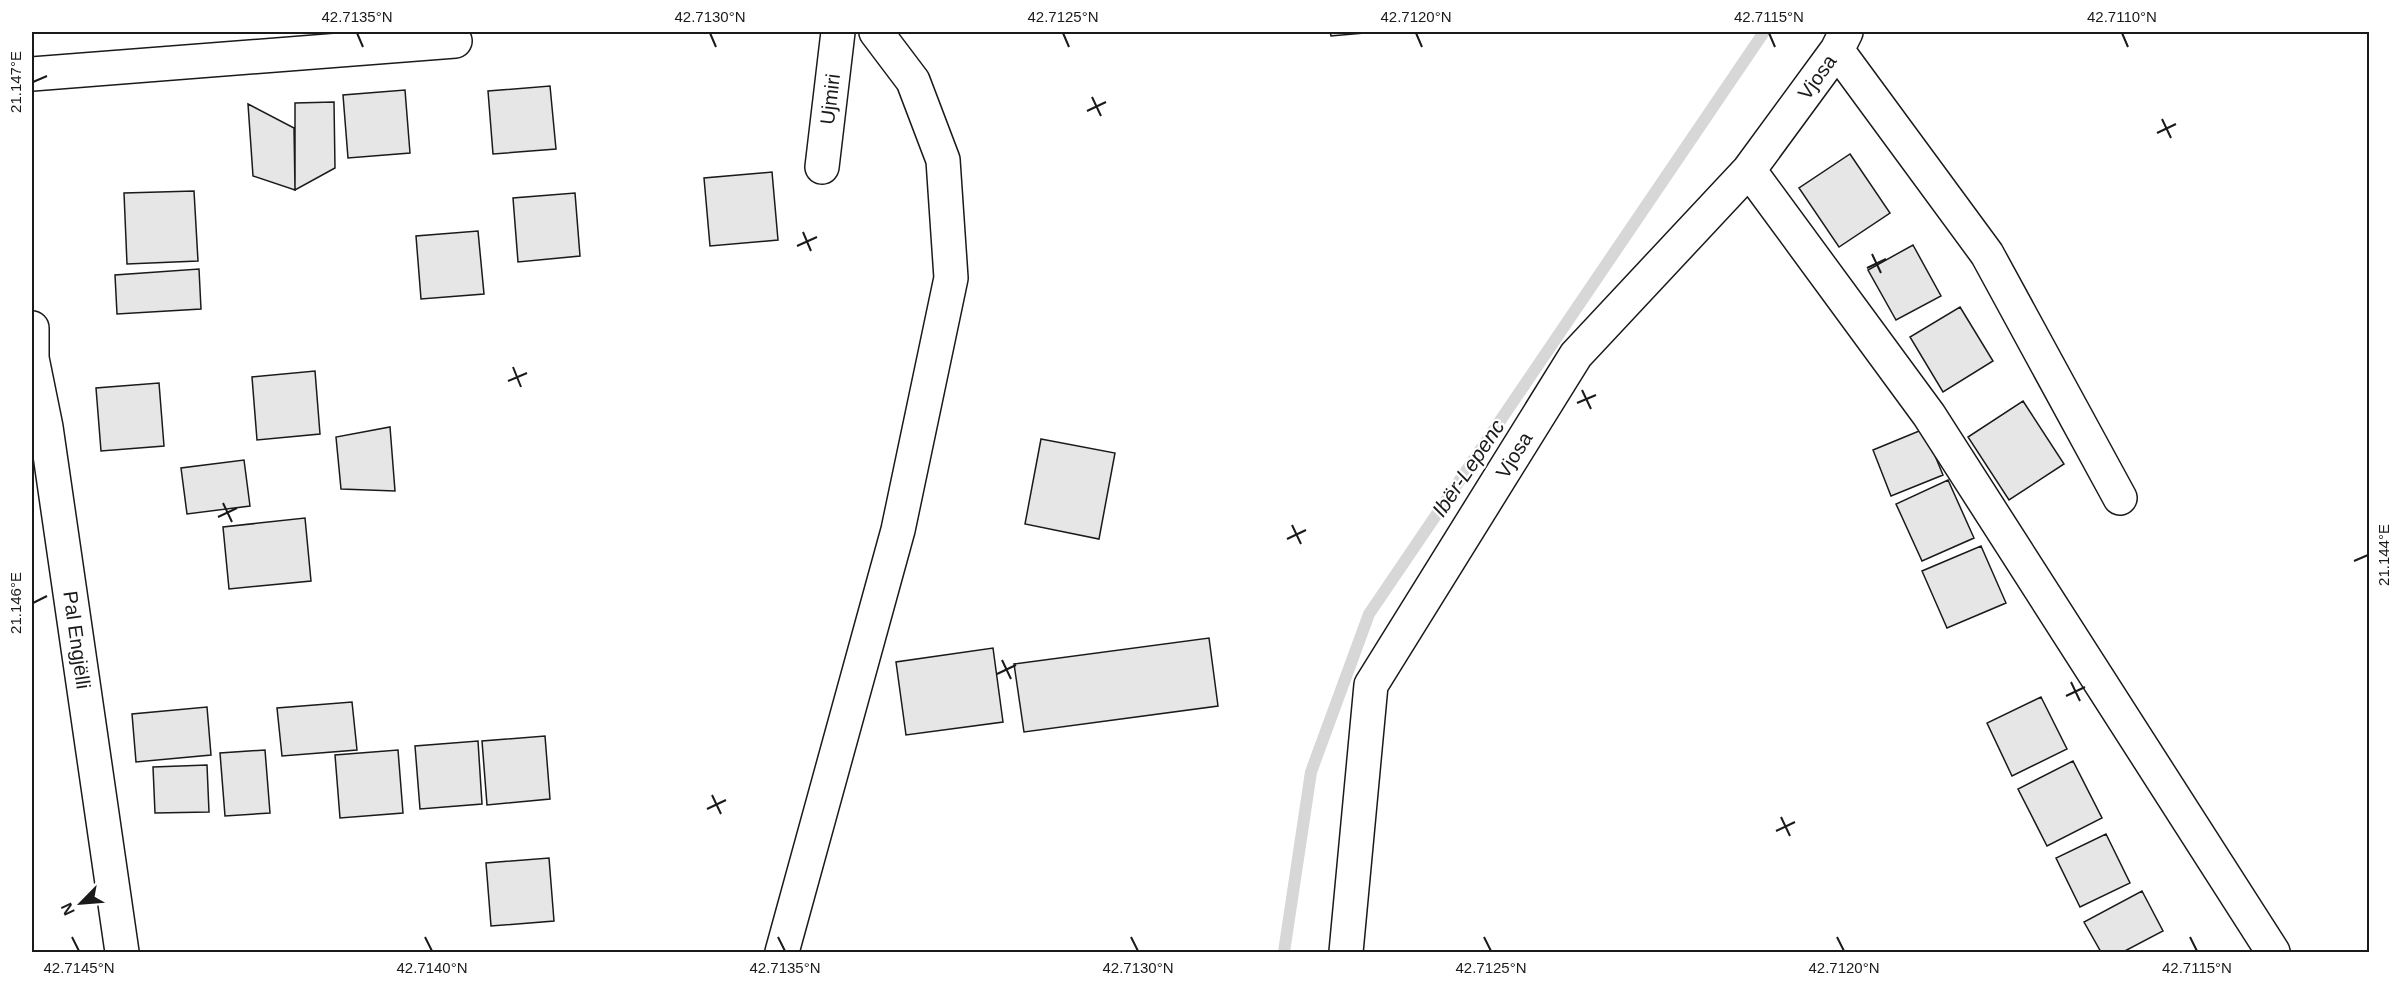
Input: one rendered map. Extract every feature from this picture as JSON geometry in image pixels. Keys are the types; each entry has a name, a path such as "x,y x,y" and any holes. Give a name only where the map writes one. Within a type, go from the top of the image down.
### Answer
{"street":[{"name":"Ujmiri","path":"822,167 838,32"},
{"path":"782,952 898,530 951,278 944,160 913,81 876,32"},
{"path":"32,74 455,41"},
{"path":"1841,41 1987,254 2120,498"},
{"name":"Vjosa","path":"1346,952 1371,685 1576,355 1749,170 1841,41"},
{"path":"1749,170 1929,415 2273,952"},
{"name":"Pal Engjëlli","path":"32,328 32,358 46,427 122,952"}],"building":[{"path":"1330,32 1376,32 1331,36"},
{"path":"550,86 556,149 493,154 488,91"},
{"path":"405,90 410,153 348,158 343,95"},
{"path":"334,102 335,168 295,190 295,103"},
{"path":"248,104 294,128 295,190 253,176"},
{"path":"1850,154 1890,213 1839,247 1799,188"},
{"path":"772,172 778,240 710,246 704,178"},
{"path":"194,191 198,261 127,264 124,193"},
{"path":"575,193 580,256 518,262 513,198"},
{"path":"478,231 484,294 421,299 416,236"},
{"path":"1913,245 1941,296 1896,320 1868,270"},
{"path":"199,269 201,309 117,314 115,275"},
{"path":"1960,307 1993,361 1943,392 1910,337"},
{"path":"315,371 320,434 257,440 252,377"},
{"path":"159,383 164,446 101,451 96,388"},
{"path":"2023,401 2064,464 2009,500 1968,437"},
{"path":"390,427 395,491 341,489 336,437"},
{"path":"1924,429 1943,475 1891,496 1873,450"},
{"path":"1041,439 1115,453 1099,539 1025,524"},
{"path":"244,460 250,506 187,514 181,468"},
{"path":"1948,480 1974,538 1922,561 1896,504"},
{"path":"305,518 311,581 229,589 223,527"},
{"path":"1981,546 2006,603 1947,628 1922,571"},
{"path":"1209,638 1218,706 1024,732 1014,664"},
{"path":"993,648 1003,722 906,735 896,662"},
{"path":"2041,697 2067,749 2012,776 1987,723"},
{"path":"352,702 357,750 282,756 277,708"},
{"path":"207,707 211,755 136,762 132,714"},
{"path":"545,736 550,799 487,805 482,741"},
{"path":"478,741 482,804 420,809 415,746"},
{"path":"265,750 270,813 225,816 220,753"},
{"path":"398,750 403,813 340,818 335,755"},
{"path":"2073,761 2102,818 2047,846 2018,789"},
{"path":"207,765 209,812 155,813 153,767"},
{"path":"2106,834 2130,883 2080,907 2056,858"},
{"path":"549,858 554,921 491,926 486,863"},
{"path":"2142,891 2163,931 2123,952 2101,952 2084,922"}],"waterway":[{"name":"Ibër-Lepenc","path":"1284,952 1311,772 1369,614 1764,32"}]}
